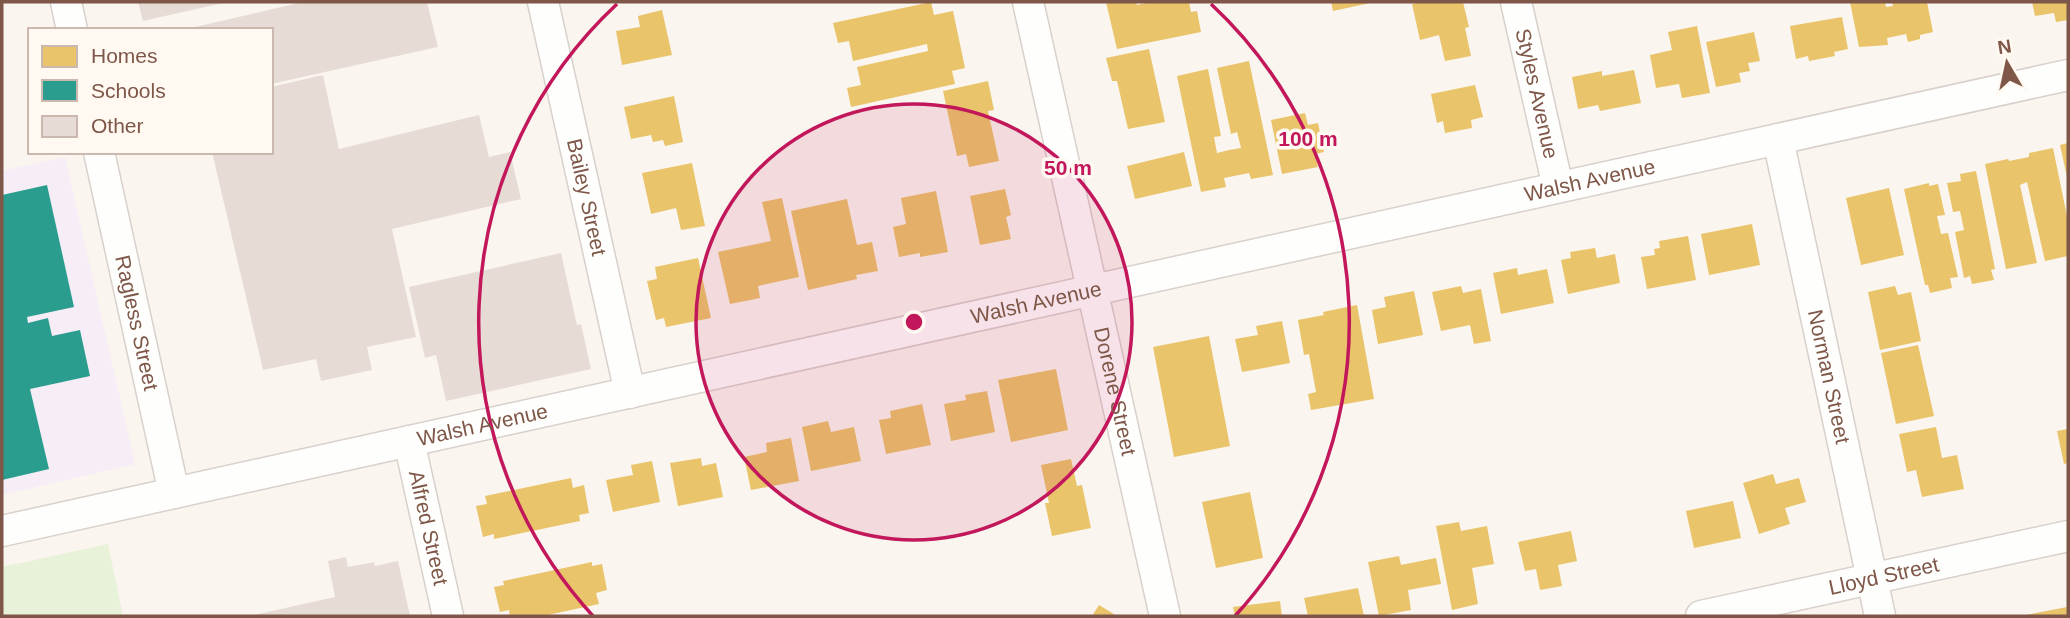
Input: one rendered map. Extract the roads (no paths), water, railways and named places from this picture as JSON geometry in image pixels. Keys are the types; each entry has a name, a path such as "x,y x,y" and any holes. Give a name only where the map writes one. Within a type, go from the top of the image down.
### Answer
{"street":[{"path":"66,2 72,28"},
{"name":"Bailey Street","path":"543,2 630,393"},
{"name":"Dorene Street","path":"1028,2 1165,616"},
{"name":"Styles Avenue","path":"1516,2 1558,187"},
{"name":"Walsh Avenue","path":"2,531 2068,75"},
{"name":"Norman Street","path":"1778,139 1880,616"},
{"name":"Ragless Street","path":"99,154 174,493"},
{"name":"Alfred Street","path":"409,441 448,616"},
{"name":"Lloyd Street","path":"1701,616 2068,536"}]}
